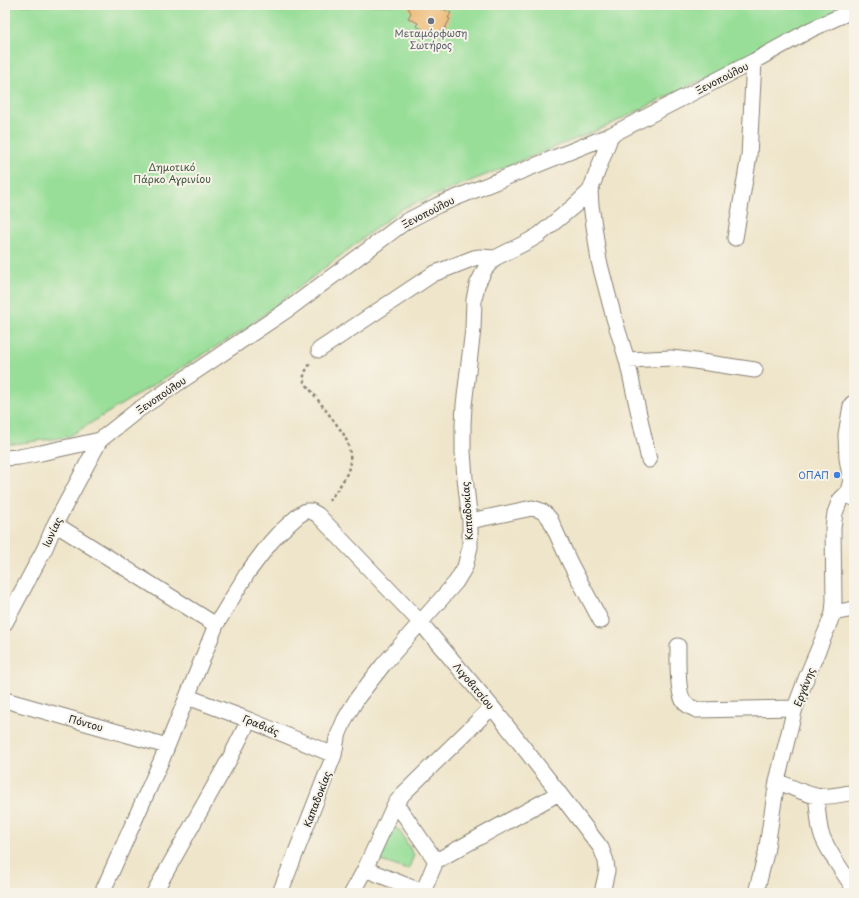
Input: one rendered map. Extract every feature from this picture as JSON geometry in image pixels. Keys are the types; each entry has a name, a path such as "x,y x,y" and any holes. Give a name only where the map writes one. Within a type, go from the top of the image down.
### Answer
{"main road":[{"path":"853,491 854,481 850,458 849,435 854,406"}],"street":[{"name":"Ξενοπούλου","path":"5,458 41,453 100,440 138,410 290,308 405,222 438,205 611,135 754,61 812,29 854,10"},
{"path":"735,238 749,156 754,61"},
{"name":"Καπαδοκίας","path":"280,893 334,756 337,738 358,696 383,665 461,576 465,567 470,547 470,521 463,452 463,425 473,329 474,300 477,285 485,269 495,258 539,235 590,191 611,135"},
{"path":"590,191 599,260 627,360 649,460"},
{"path":"319,350 433,274 460,262 474,258 495,258"},
{"path":"627,360 671,358 756,370"},
{"name":"Ιωνίας","path":"5,623 45,548 55,524 100,440"},
{"name":"Εργάνης","path":"756,893 766,853 777,781 795,708 833,613 833,528 835,513 840,500 853,491"},
{"path":"470,521 532,508 541,510 550,519 570,563 601,620"},
{"path":"102,893 188,697 216,625 248,572 278,534 298,515 306,511 311,511 318,515"},
{"name":"Λιγοβιτσίου","path":"318,515 420,622 492,707 559,792 600,848 606,861 607,871 602,893"},
{"path":"55,524 216,625"},
{"path":"833,613 854,609"},
{"path":"678,646 680,691 683,702 690,707 697,710 795,708"},
{"name":"Γραβιάς","path":"188,697 249,720 334,756"},
{"name":"Πόντου","path":"5,700 167,746"},
{"path":"352,893 365,869 395,804 408,789 492,707"},
{"path":"154,893 230,758 249,720"},
{"path":"777,781 816,796 839,795 854,792"},
{"path":"365,869 424,893 436,861 559,792"},
{"path":"816,796 823,836 832,854 854,889"},
{"path":"395,804 436,861"}],"path":[{"path":"318,515 344,480 349,468 350,459 350,450 343,433 303,380 305,372 319,350"}],"green space":[{"name":"Δημοτικό Πάρκο Αγρινίου","path":"5,5 840,5 839,13 605,127 401,209 245,329 68,437 5,445"},
{"path":"390,827 394,827 399,830 414,855 408,870 375,859"}],"building":[{"name":"Μεταμόρφωση Σωτήρος","path":"410,5 441,5 443,6 441,8 451,13 448,18 450,19 444,30 442,30 439,35 430,29 428,32 416,26 418,23 408,18 411,13 408,8"}],"place":[{"name":"Μεταμόρφωση Σωτήρος","path":"431,21"},
{"name":"ΟΠΑΠ","path":"837,475"}]}
